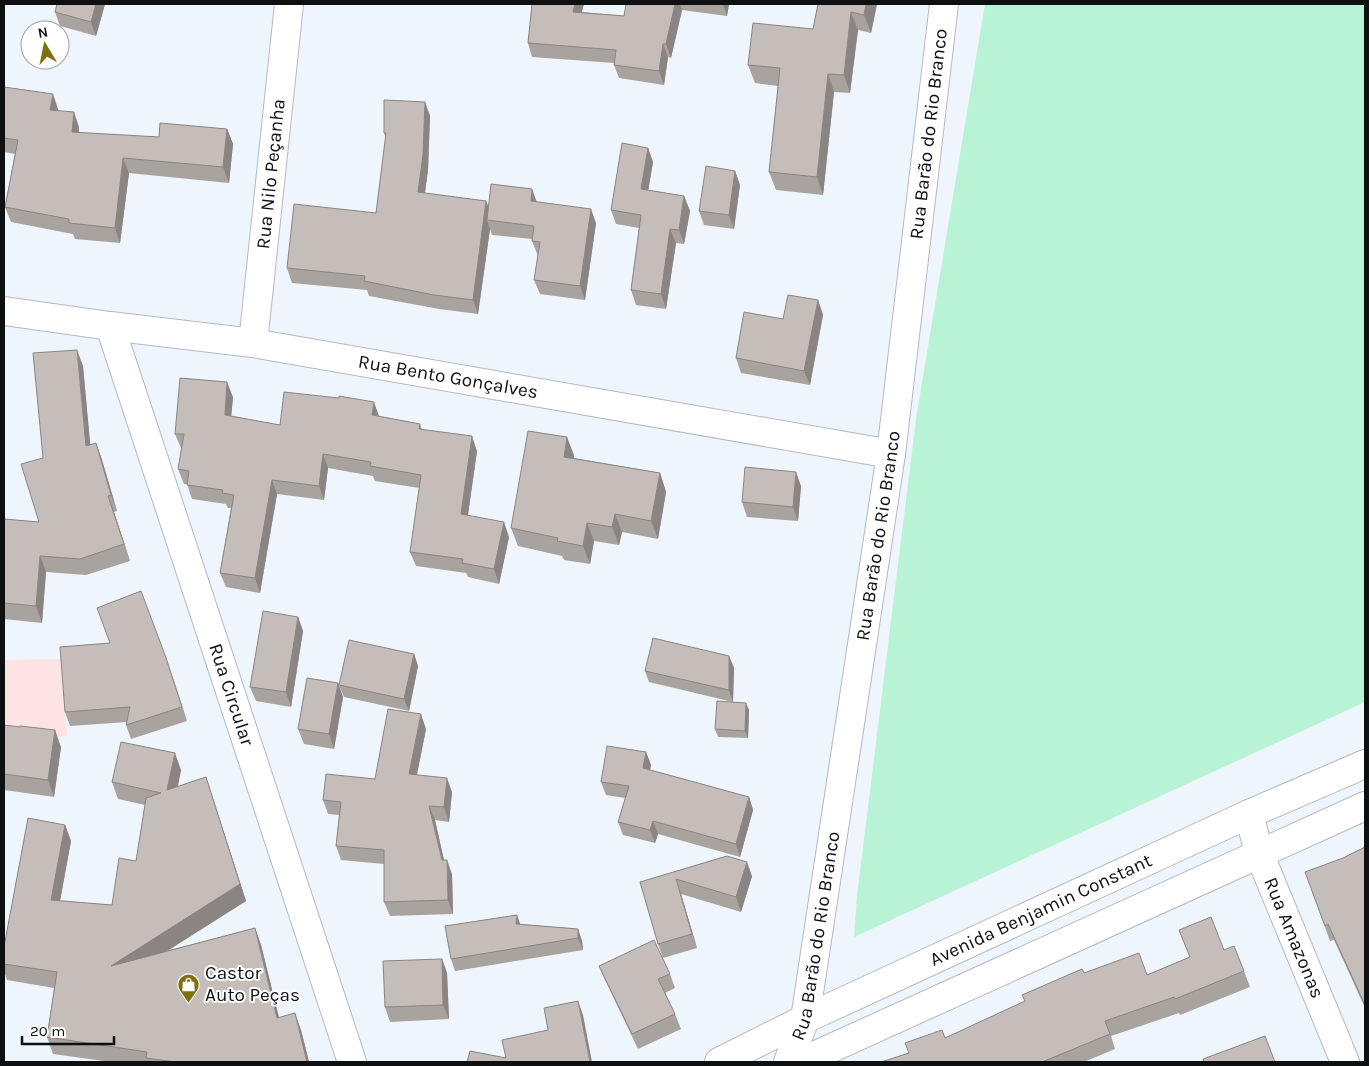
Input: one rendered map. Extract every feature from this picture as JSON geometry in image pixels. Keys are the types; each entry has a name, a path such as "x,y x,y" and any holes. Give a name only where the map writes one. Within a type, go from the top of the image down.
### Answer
{"street":[{"name":"Rua Nilo Peçanha","path":"253,343 289,4"},
{"name":"Rua Barão do Rio Branco","path":"788,1062 805,1019 891,454 944,4"},
{"name":"Rua Bento Gonçalves","path":"4,311 253,343 891,454"},
{"name":"Rua Circular","path":"110,326 352,1062"},
{"name":"Avenida Benjamin Constant","path":"719,1062 805,1019 1249,814 1365,764"},
{"name":"Avenida Benjamin Constant","path":"801,1062 1365,806"},
{"name":"Rua Amazonas","path":"1249,814 1259,853 1345,1062"}],"shaded area":[{"path":"61,659 67,736 8,742 4,774 4,660"}],"green space":[{"path":"985,4 1365,4 1365,702 854,937 857,896 916,419"}],"building":[{"path":"57,4 96,4 91,22 55,12"},
{"path":"532,4 575,4 573,12 624,16 626,4 675,4 666,44 663,44 659,71 614,65 616,50 528,43"},
{"path":"818,4 866,4 864,15 851,12 844,75 828,74 817,177 769,172 780,68 748,65 753,23 813,29"},
{"path":"4,87 53,94 50,110 74,112 72,132 159,137 160,123 227,129 223,167 123,158 115,228 69,223 69,219 5,207 18,140 4,138"},
{"path":"384,100 425,102 423,155 418,192 486,201 473,300 434,295 364,281 365,276 287,268 294,204 376,213 386,133 384,133"},
{"path":"622,143 648,148 641,189 684,196 679,230 670,229 661,294 631,290 641,215 611,210"},
{"path":"706,166 735,171 729,215 699,211"},
{"path":"491,184 532,189 531,201 591,209 580,286 534,280 540,242 532,241 534,226 487,220"},
{"path":"788,295 818,300 804,371 736,358 744,312 783,319"},
{"path":"77,350 86,446 96,443 111,495 108,496 124,544 80,559 40,556 36,606 4,603 4,519 39,522 21,464 43,458 33,353"},
{"path":"180,378 227,382 225,415 280,425 284,392 339,398 339,396 374,402 372,415 420,424 419,429 472,436 461,514 504,522 494,569 462,563 463,559 410,552 421,475 370,466 371,462 323,454 319,486 272,480 255,578 220,573 234,495 222,493 223,490 187,485 189,471 178,469 184,434 175,434"},
{"path":"528,431 567,437 564,457 660,473 651,521 615,514 612,527 587,523 583,546 557,541 558,538 511,528"},
{"path":"745,467 796,472 793,507 742,502"},
{"path":"141,591 182,707 126,725 130,707 65,712 60,647 110,643 97,608"},
{"path":"263,611 298,617 286,692 250,687"},
{"path":"653,638 729,656 729,690 645,671"},
{"path":"349,640 414,654 404,699 339,685"},
{"path":"307,678 338,683 329,734 298,729"},
{"path":"717,701 746,703 745,731 715,729"},
{"path":"388,709 421,714 409,774 447,778 444,807 429,806 442,860 447,860 448,900 384,902 384,850 336,846 341,802 323,800 326,774 375,779"},
{"path":"4,725 55,730 48,780 4,774"},
{"path":"121,742 175,753 167,790 206,777 240,884 111,966 255,928 277,1018 295,1013 307,1062 175,1062 146,1058 147,1052 47,1037 57,972 4,964 4,947 28,818 65,825 51,900 112,905 119,858 136,861 146,798 161,793 112,782"},
{"path":"607,746 646,752 643,768 749,797 736,844 653,821 650,830 618,822 629,786 601,782"},
{"path":"1365,847 1365,1005 1328,924 1325,926 1305,872 1343,858"},
{"path":"727,856 747,862 736,897 676,879 692,934 658,944 640,882"},
{"path":"517,915 516,924 578,929 578,938 451,959 445,926"},
{"path":"1211,917 1224,950 1234,946 1244,971 1175,999 1174,997 1105,1021 1110,1034 1042,1062 881,1062 909,1053 905,1043 942,1030 945,1038 1025,1001 1022,995 1082,969 1084,973 1139,953 1147,975 1190,957 1179,930"},
{"path":"654,940 670,974 658,979 675,1014 632,1034 599,966"},
{"path":"442,959 443,1005 385,1007 383,961"},
{"path":"578,1001 590,1062 467,1062 470,1051 506,1058 502,1040 548,1030 544,1008"},
{"path":"1265,1036 1275,1062 1204,1062 1203,1059"}],"place":[{"name":"Castor Auto Peças","path":"189,1003"}]}
